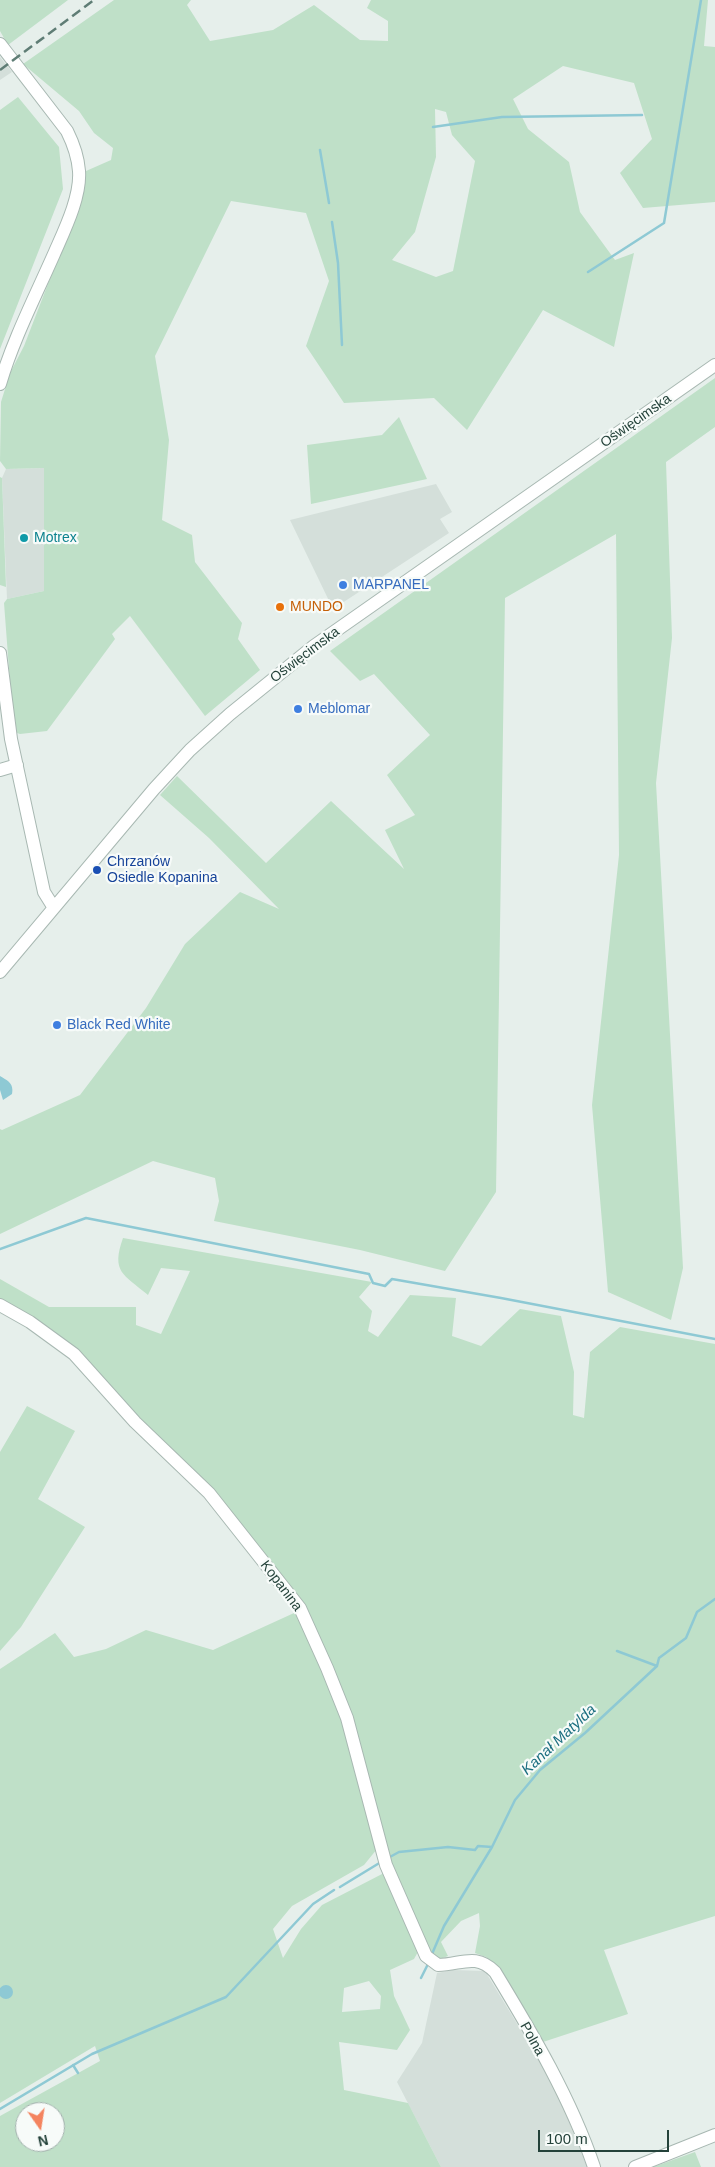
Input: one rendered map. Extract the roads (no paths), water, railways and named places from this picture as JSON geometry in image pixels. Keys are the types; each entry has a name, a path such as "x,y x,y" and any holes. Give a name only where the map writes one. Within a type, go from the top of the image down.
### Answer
{"street":[{"path":"0,44 67,131 73,143 79,172 65,230 14,346 0,384"},
{"name":"Oświęcimska","path":"0,972 154,789 190,750 261,688 338,629 715,365"},
{"path":"0,653 17,765 44,892 54,908"},
{"path":"0,770 17,765"},
{"name":"Kopanina","path":"0,1305 30,1322 74,1354 135,1422 209,1493 300,1608 347,1718 386,1865 429,1959"},
{"name":"Polna","path":"429,1959 442,1965 474,1960 483,1962 494,1972 557,2082 584,2140 594,2167"},
{"path":"635,2167 715,2135"}],"water":[{"path":"0,1076 10,1083 12,1087 12,1094 3,1100 0,1090"},
{"path":"3,1985 9,1985 13,1992 9,1999 3,1999 -1,1995 -1,1989"}],"waterway":[{"path":"588,272 664,223 701,0"},
{"path":"433,127 502,117 642,115"},
{"path":"320,150 329,203"},
{"path":"332,222 338,263 342,345"},
{"path":"0,1249 86,1218 369,1274 373,1283 385,1286 392,1279 715,1339"},
{"name":"Kanał Matylda","path":"432,1954 444,1926 492,1847 515,1800 540,1770 585,1733 657,1666 659,1658 686,1638 697,1612 715,1599"},
{"path":"617,1651 657,1666"},
{"path":"388,1858 399,1852 448,1847 475,1850 478,1846 492,1847"},
{"path":"340,1887 381,1862"},
{"path":"0,2109 92,2054 226,1997 313,1904 334,1890"},
{"name":"Kanał Matylda","path":"421,1978 428,1964"},
{"path":"73,2065 78,2073"}],"railway":[{"path":"0,70 94,0"}],"place":[{"name":"Motrex","path":"24,538"},
{"name":"MARPANEL","path":"343,585"},
{"name":"MUNDO","path":"280,607"},
{"name":"Meblomar","path":"298,709"},
{"name":"Chrzanów Osiedle Kopanina","path":"97,870"},
{"name":"Black Red White","path":"57,1025"}]}
